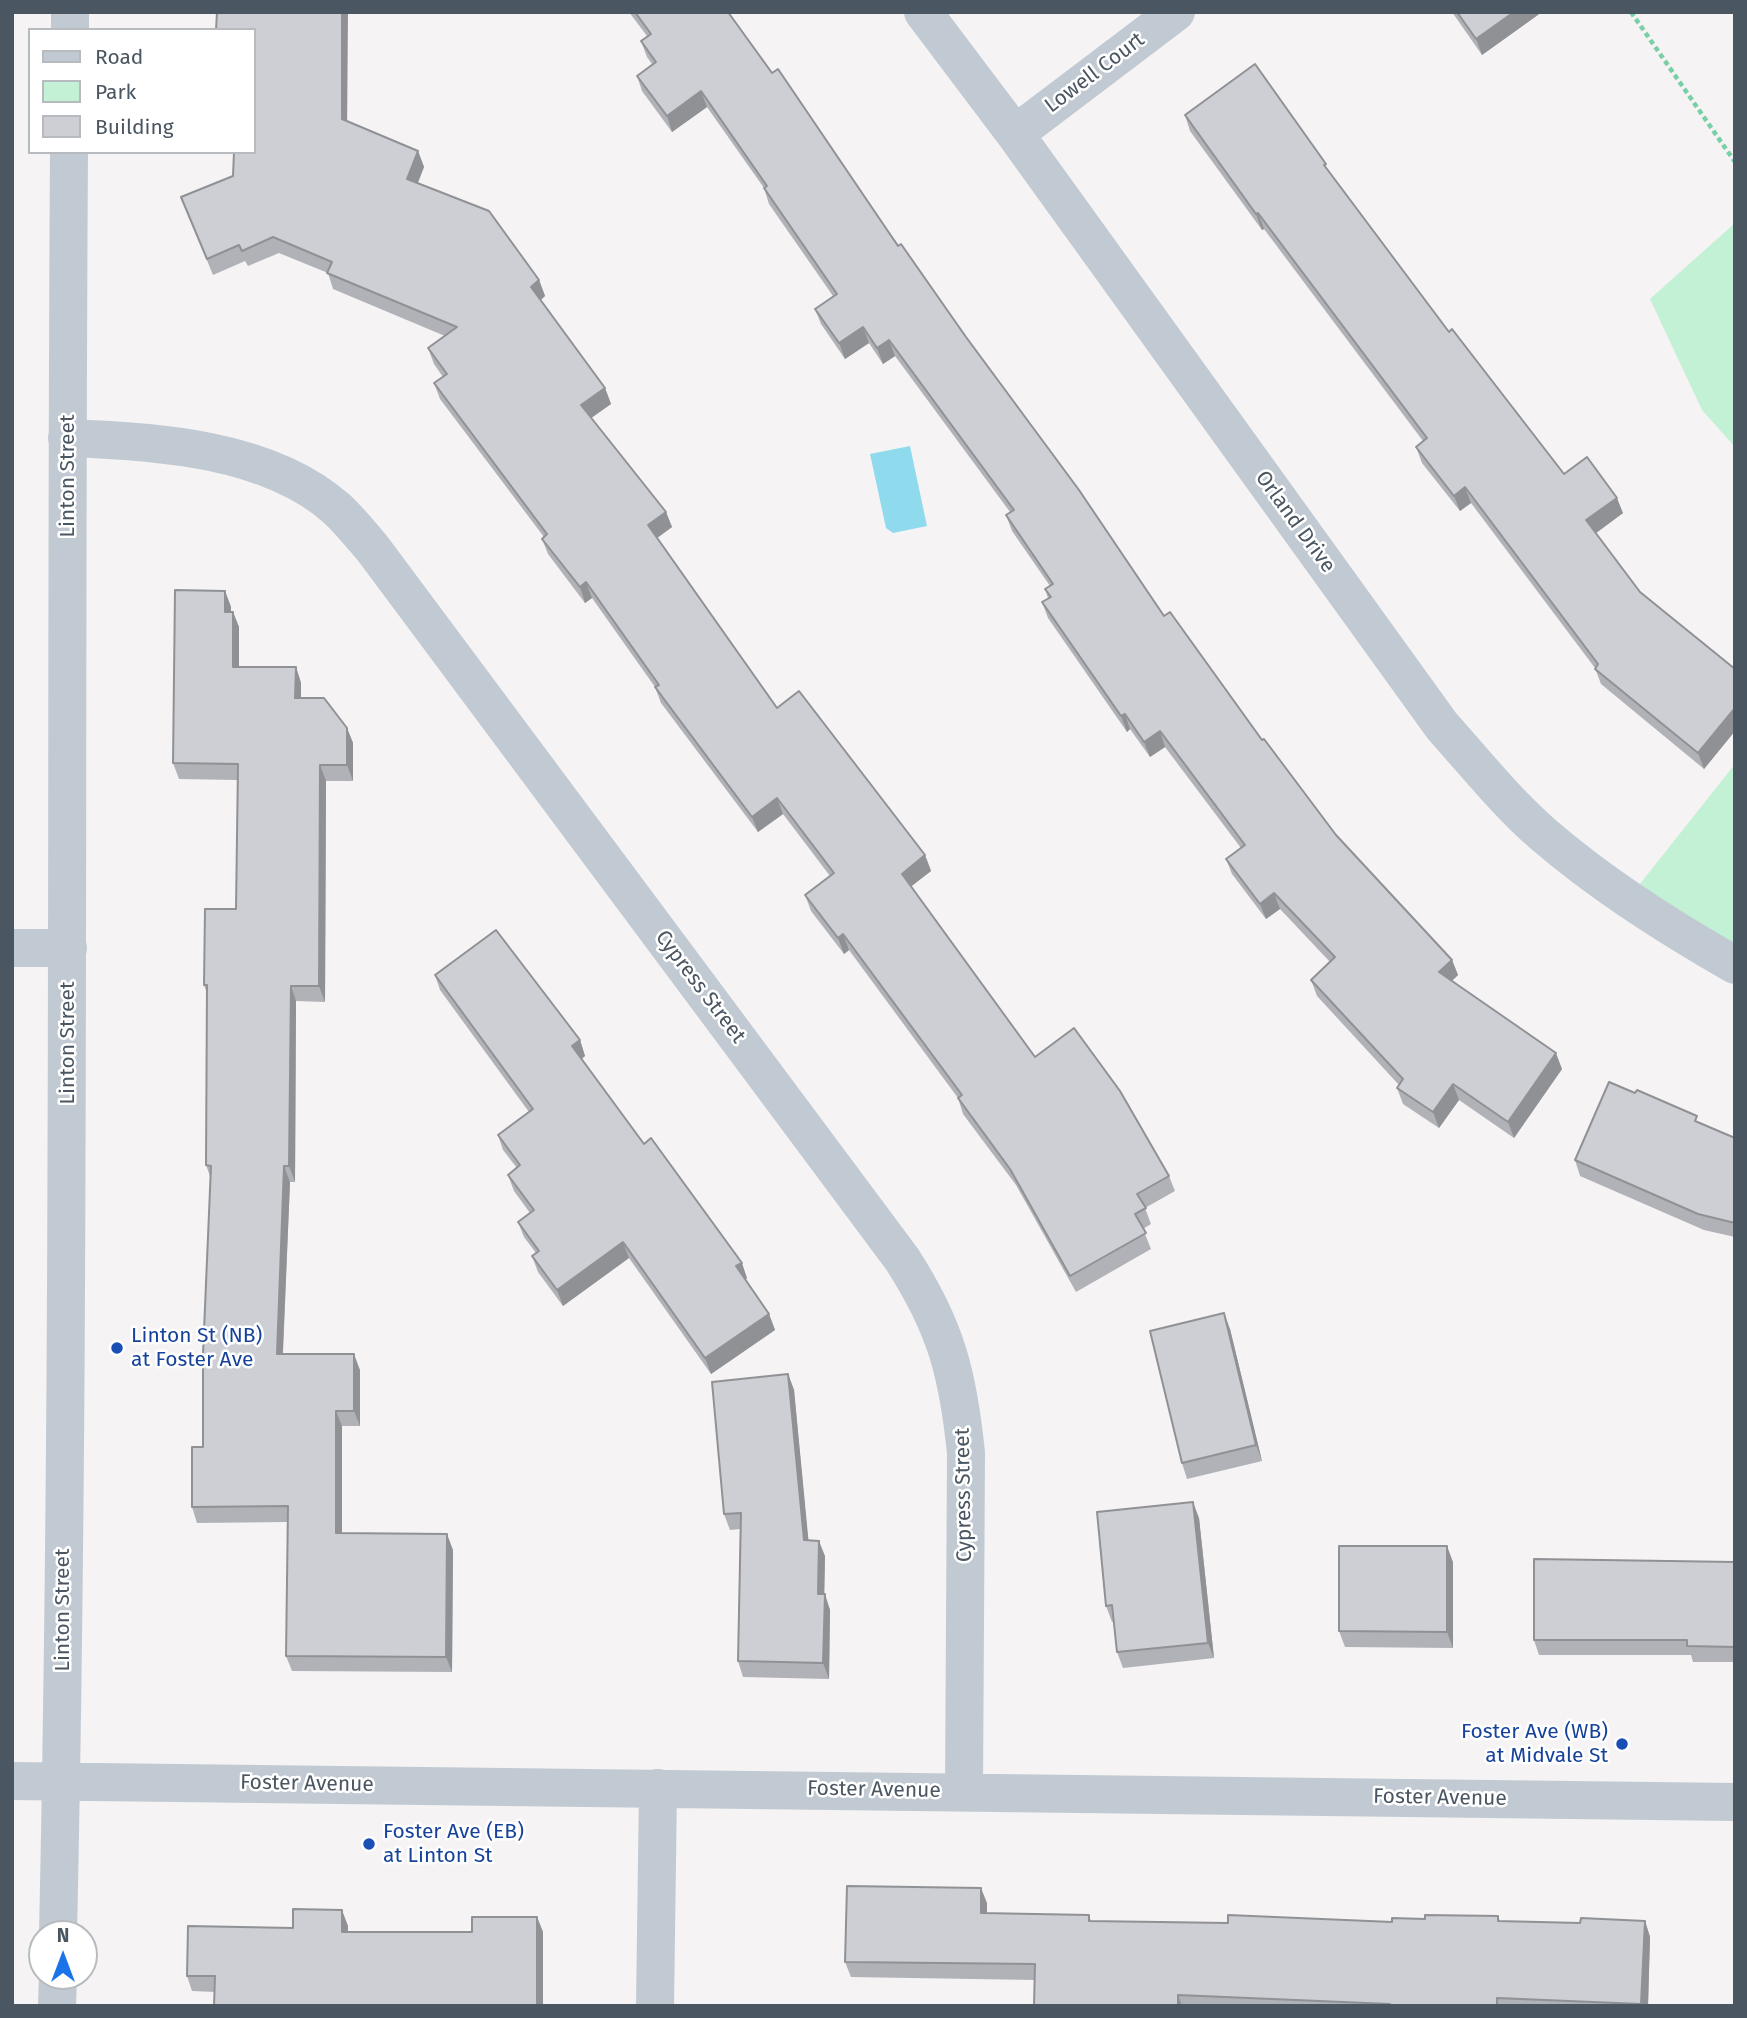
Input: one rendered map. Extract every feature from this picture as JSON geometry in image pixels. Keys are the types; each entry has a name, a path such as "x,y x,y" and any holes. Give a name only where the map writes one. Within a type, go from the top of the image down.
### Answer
{"street":[{"name":"Orland Drive","path":"923,12 1015,134 1442,726 1499,790 1544,835 1628,899 1735,965"},
{"name":"Lowell Court","path":"1015,134 1176,12"},
{"name":"Linton Street","path":"58,1920 68,948 69,154"},
{"name":"Cypress Street","path":"68,438 149,441 229,456 287,478 336,508 373,549 902,1259 937,1320 952,1363 961,1406 966,1453 964,1791"},
{"path":"12,948 68,948"},
{"name":"Foster Avenue","path":"12,1781 1735,1802"},
{"path":"655,2006 658,1788"}],"path":[{"path":"1631,12 1735,162"}],"green space":[{"path":"1735,223 1735,447 1702,410 1650,299"},
{"path":"1735,764 1735,964 1628,899"}],"water":[{"path":"910,446 927,526 893,533 886,528 870,454"}],"building":[{"path":"217,12 342,12 342,119 418,151 407,179 489,211 539,280 531,287 605,388 581,405 666,512 648,525 777,708 799,691 925,855 902,874 1035,1057 1074,1028 1120,1091 1169,1176 1137,1194 1146,1208 1135,1214 1146,1233 1070,1276 1010,1169 958,1098 962,1095 843,934 838,938 805,895 834,873 777,798 752,817 655,687 659,685 586,582 580,587 542,539 547,534 434,383 447,374 428,348 457,327 327,273 332,262 273,237 242,251 239,245 207,259 181,197 233,176 234,154 256,154 256,28 216,28"},
{"path":"635,12 728,12 772,73 778,69 898,246 901,244 1079,490 1164,616 1170,612 1262,740 1264,739 1336,835 1452,960 1439,972 1556,1053 1508,1122 1453,1084 1433,1112 1397,1088 1403,1079 1311,980 1335,957 1274,893 1260,904 1226,859 1245,845 1160,731 1144,742 1125,714 1121,716 1042,602 1051,597 1045,589 1053,584 1006,515 1014,510 889,340 877,348 863,327 839,343 815,309 837,294 701,91 667,116 637,76 656,62 641,41 651,34"},
{"path":"1457,12 1514,12 1476,39"},
{"path":"1255,64 1326,164 1324,165 1449,332 1452,329 1564,474 1587,457 1617,498 1586,520 1640,592 1735,669 1735,708 1698,753 1595,669 1598,664 1465,487 1454,496 1416,447 1427,438 1258,213 1256,214 1185,115"},
{"path":"175,590 225,591 225,612 233,612 233,667 296,667 295,698 324,698 347,728 347,765 320,765 319,986 291,986 289,1166 284,1166 277,1354 354,1354 354,1411 336,1411 336,1533 447,1534 446,1657 286,1656 288,1506 192,1507 192,1447 203,1447 203,1354 211,1166 206,1165 205,909 236,909 238,764 173,763"},
{"path":"496,930 580,1040 572,1046 644,1144 651,1138 742,1263 736,1266 769,1314 705,1358 623,1242 557,1290 532,1256 539,1251 518,1222 534,1210 508,1175 520,1165 498,1135 533,1109 435,975"},
{"path":"1609,1082 1635,1093 1637,1090 1697,1116 1695,1121 1735,1138 1735,1223 1698,1214 1575,1160"},
{"path":"1224,1313 1256,1445 1182,1463 1150,1331"},
{"path":"788,1374 804,1540 819,1541 818,1594 825,1594 823,1663 738,1661 741,1513 724,1514 712,1382"},
{"path":"1193,1502 1208,1643 1117,1652 1112,1605 1106,1606 1097,1512"},
{"path":"1339,1546 1447,1546 1447,1632 1339,1631"},
{"path":"1534,1559 1735,1562 1735,1647 1687,1646 1687,1640 1534,1640"},
{"path":"847,1886 981,1888 981,1913 1089,1915 1089,1921 1228,1923 1228,1915 1392,1922 1392,1918 1425,1919 1425,1915 1498,1916 1498,1921 1580,1923 1581,1918 1645,1921 1641,2004 1497,1998 1497,2006 1390,2006 1178,1995 1178,2006 1034,2006 1035,1964 845,1962"},
{"path":"293,1909 342,1910 342,1932 472,1932 472,1917 537,1917 537,2006 214,2006 215,1976 187,1976 188,1926 293,1928"}],"place":[{"name":"Linton St (NB) at Foster Ave","path":"117,1348"},
{"name":"Foster Ave (WB) at Midvale St","path":"1622,1744"},
{"name":"Foster Ave (EB) at Linton St","path":"369,1844"}]}
